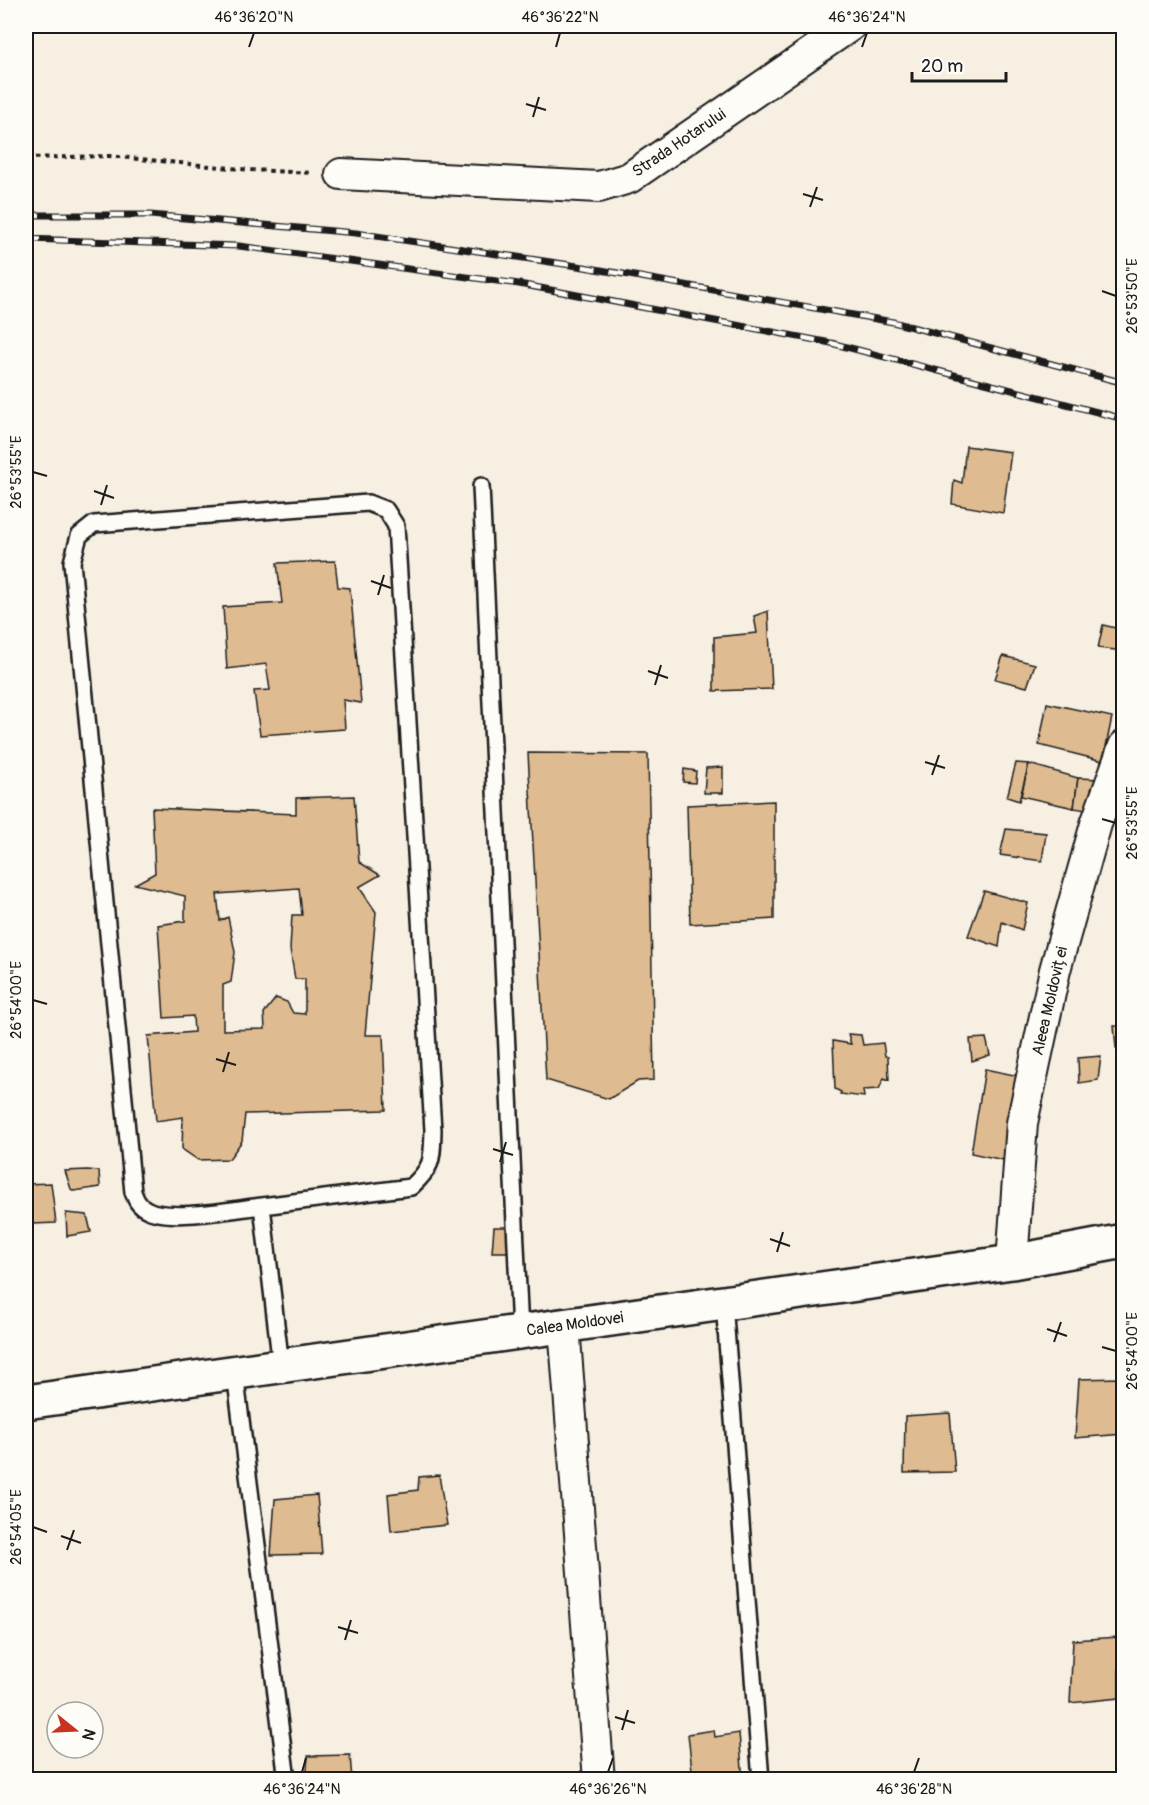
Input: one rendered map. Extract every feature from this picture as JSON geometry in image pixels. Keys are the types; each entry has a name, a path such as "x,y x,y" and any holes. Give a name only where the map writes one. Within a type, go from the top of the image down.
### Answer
{"main road":[{"name":"Calea Moldovei","path":"26,1402 1012,1262 1124,1241"}],"street":[{"name":"Strada Hotarului","path":"340,174 599,187 629,178 850,26"},
{"name":"Aleea Moldoviței","path":"1012,1262 1022,1123 1055,970 1096,824 1124,746"},
{"path":"564,1326 600,1779"}],"lane":[{"path":"482,486 520,1332"},
{"path":"368,503 386,510 396,526 432,1118 431,1162 422,1177 411,1187 262,1206 169,1216 148,1210 136,1202 133,1192 72,562 79,536 94,524 368,503"},
{"path":"262,1206 281,1366"},
{"path":"724,1303 761,1779"},
{"path":"235,1373 287,1779"}],"path":[{"path":"26,158 109,156 251,170 340,174"}],"building":[{"path":"966,446 1011,452 1003,513 952,504 954,480 962,483"},
{"path":"335,561 338,587 350,588 361,703 343,700 345,729 260,735 254,691 270,690 266,664 227,669 223,607 282,603 277,563"},
{"path":"768,611 772,689 714,691 714,637 757,633 754,616"},
{"path":"1103,625 1124,630 1124,651 1098,648"},
{"path":"1003,656 1035,664 1027,687 995,679"},
{"path":"1047,703 1112,717 1103,761 1039,745"},
{"path":"528,753 648,754 654,1080 638,1081 609,1099 546,1080"},
{"path":"1016,763 1029,764 1019,801 1007,797"},
{"path":"1029,764 1078,778 1074,808 1021,796"},
{"path":"723,767 723,793 704,793 706,768"},
{"path":"684,769 696,771 695,783 683,782"},
{"path":"1078,778 1100,779 1092,811 1074,808"},
{"path":"354,796 359,862 380,875 359,887 376,912 365,1035 383,1035 386,1110 245,1114 242,1141 229,1159 198,1160 182,1149 183,1117 156,1121 148,1036 194,1032 193,1016 164,1018 158,925 185,921 185,896 135,884 155,873 152,808 296,814 296,798","holes":["299,888 302,915 292,915 290,949 295,979 305,979 305,1014 293,1013 287,1002 276,998 264,1013 265,1029 223,1030 223,985 231,982 235,952 228,917 220,921 217,894"]},
{"path":"774,801 774,919 690,924 687,805"},
{"path":"1006,829 1046,833 1042,861 1000,855"},
{"path":"984,891 1028,903 1022,930 1002,922 999,947 968,936"},
{"path":"1114,1026 1124,1026 1124,1050 1116,1048"},
{"path":"848,1034 861,1035 863,1045 883,1043 885,1056 888,1057 889,1080 884,1078 879,1089 863,1090 864,1097 840,1094 841,1092 835,1089 833,1041 851,1044"},
{"path":"986,1038 990,1055 972,1061 970,1039"},
{"path":"1101,1056 1098,1080 1079,1083 1078,1058"},
{"path":"985,1069 1024,1077 1013,1162 971,1153"},
{"path":"65,1171 99,1171 100,1187 74,1191 71,1189"},
{"path":"51,1183 56,1223 33,1224 30,1207 26,1207 26,1184"},
{"path":"66,1213 87,1215 91,1232 67,1236"},
{"path":"494,1227 510,1227 511,1252 492,1252"},
{"path":"1121,1378 1124,1434 1075,1438 1079,1379"},
{"path":"950,1413 955,1472 904,1473 905,1416"},
{"path":"439,1475 447,1525 391,1531 388,1494 418,1490 419,1477"},
{"path":"317,1495 322,1554 271,1555 275,1499"},
{"path":"1119,1637 1119,1698 1070,1703 1073,1640"},
{"path":"714,1730 715,1737 739,1733 743,1780 693,1780 688,1734"},
{"path":"26,1755 28,1756 28,1780 26,1780"},
{"path":"350,1755 352,1780 306,1780 308,1756"}],"railway":[{"path":"26,215 150,215 356,233 584,267 893,322 1124,383"},
{"path":"26,239 239,246 519,284 831,343 1124,419"}]}
